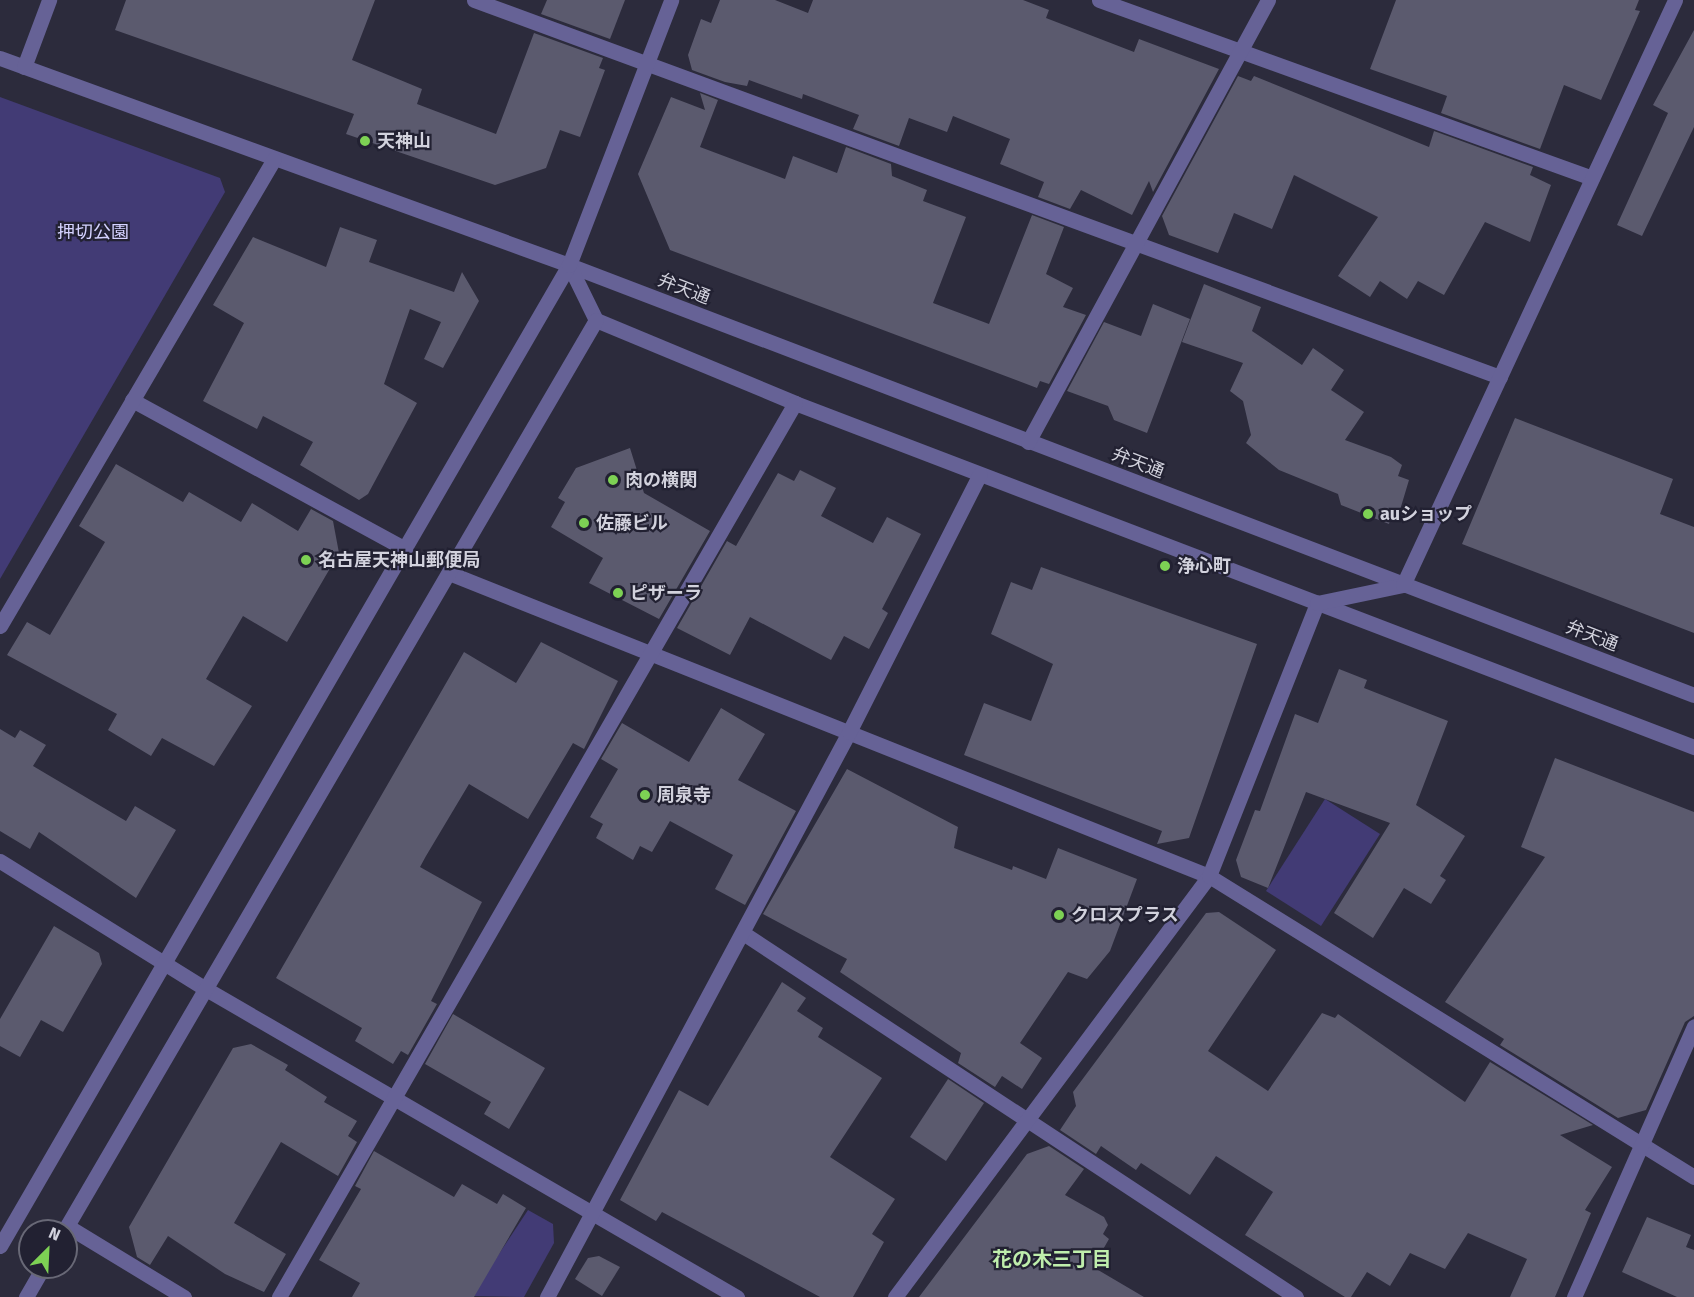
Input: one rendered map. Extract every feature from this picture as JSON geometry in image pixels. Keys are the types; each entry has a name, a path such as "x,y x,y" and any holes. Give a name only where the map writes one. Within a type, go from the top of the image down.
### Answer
{"street":[{"path":"24,67 49,0"},
{"path":"474,0 1500,377"},
{"path":"0,1246 569,266 649,64 671,0"},
{"path":"1099,0 1592,178"},
{"path":"1028,442 1268,0"},
{"path":"1317,603 1403,585 1674,0"},
{"name":"弁天通","path":"0,58 569,266 1694,695"},
{"path":"0,626 274,159"},
{"path":"569,266 596,320 795,403 1694,747"},
{"path":"72,1219 596,320"},
{"path":"132,400 405,549"},
{"path":"279,1297 795,403"},
{"path":"547,1297 594,1213 849,732 980,474"},
{"path":"449,573 1209,876 1694,1177"},
{"path":"895,1297 1209,876 1317,603"},
{"path":"0,861 166,960 206,988 737,1297"},
{"path":"743,933 1296,1297"},
{"path":"1574,1297 1694,1026"},
{"path":"78,1236 184,1297"},
{"path":"26,1297 36,1279"}],"green space":[{"name":"押切公園","path":"0,97 220,178 225,192 0,579"},
{"path":"1325,799 1380,834 1321,926 1266,891"},
{"path":"528,1210 553,1224 554,1243 524,1297 471,1296"}],"building":[{"path":"126,0 375,0 352,60 422,89 417,104 496,134 534,33 603,58 599,68 605,70 580,137 560,130 546,168 495,185 346,134 354,114 115,30"},
{"path":"547,0 625,0 610,39 541,14"},
{"path":"720,0 775,0 808,13 813,0 1023,0 1049,10 1046,18 1134,52 1139,39 1219,69 1153,192 1149,181 1132,215 1081,190 1070,209 1038,197 1044,182 1000,164 1010,139 953,116 947,132 909,118 899,146 853,129 859,115 803,94 802,99 749,80 747,86 725,82 692,70 688,55 701,19 711,23"},
{"path":"1396,0 1639,0 1635,10 1640,11 1601,100 1564,85 1540,149 1441,113 1447,96 1370,69"},
{"path":"1694,30 1694,127 1642,236 1617,225 1668,113 1653,105"},
{"path":"1238,76 1251,81 1254,76 1429,147 1434,131 1533,167 1530,175 1551,185 1530,242 1485,222 1444,295 1418,281 1407,299 1380,281 1370,297 1338,276 1378,217 1294,175 1272,229 1234,213 1218,253 1169,235 1162,216"},
{"path":"700,93 718,100 700,147 785,179 793,156 837,173 846,147 891,164 892,176 927,190 923,201 966,217 933,303 989,324 1032,215 1064,227 1046,274 1073,288 1063,307 1086,315 1049,384 1040,381 1037,388 670,250 638,174 671,97 705,110"},
{"path":"340,227 377,240 369,262 454,292 462,272 479,301 443,368 424,359 441,322 410,309 384,384 417,403 368,494 359,500 300,465 313,442 263,416 257,429 203,401 244,323 213,305 253,237 326,267"},
{"path":"1204,284 1261,307 1252,331 1302,365 1313,348 1344,370 1331,390 1364,412 1345,440 1391,457 1402,465 1398,476 1409,480 1397,520 1391,517 1389,524 1341,505 1338,494 1279,470 1246,443 1251,435 1243,401 1230,391 1243,363 1182,342"},
{"path":"1153,304 1190,319 1147,433 1114,420 1108,406 1067,391 1104,322 1141,336"},
{"path":"1515,418 1673,479 1660,514 1694,527 1694,633 1462,544"},
{"path":"630,448 644,493 710,531 659,619 589,583 603,558 551,527 565,502 558,498 576,468"},
{"path":"116,464 183,502 189,492 241,522 252,503 298,531 311,509 333,521 339,553 287,642 243,616 206,679 252,706 214,766 162,738 151,756 108,730 117,714 7,655 27,622 50,635 105,542 79,526"},
{"path":"800,470 836,488 821,516 873,543 887,517 921,534 882,609 888,613 869,649 844,636 831,660 750,617 730,655 677,628 727,541 736,546 778,473 794,481"},
{"path":"1041,567 1257,644 1189,838 1157,844 1162,831 964,755 984,703 1031,721 1053,664 991,634 1011,582 1032,590"},
{"path":"541,642 618,681 584,749 573,743 528,819 469,784 426,856 420,867 482,902 431,1001 437,1004 408,1055 401,1051 393,1064 355,1041 362,1028 276,978 464,652 516,683"},
{"path":"1339,669 1367,680 1364,688 1448,721 1416,805 1465,836 1440,876 1446,880 1431,904 1404,888 1373,938 1334,913 1390,823 1306,792 1268,888 1241,877 1236,860 1255,810 1260,811 1295,714 1318,723"},
{"path":"721,708 765,734 738,780 796,811 745,905 715,889 733,855 670,821 652,852 640,846 633,860 596,838 603,824 590,817 618,769 601,759 622,723 689,762"},
{"path":"0,729 15,738 20,730 46,745 33,766 126,821 135,806 176,830 136,898 39,832 30,849 0,831"},
{"path":"1555,758 1694,812 1694,1016 1685,1022 1646,1110 1618,1118 1500,1045 1504,1039 1445,1002 1545,857 1521,847"},
{"path":"847,769 958,827 954,848 1012,870 1013,866 1046,879 1058,848 1137,879 1110,951 1087,979 1068,972 1020,1043 1042,1058 1022,1089 1002,1076 995,1087 958,1063 961,1053 840,972 847,959 763,914"},
{"path":"1219,912 1276,950 1208,1051 1268,1091 1322,1013 1335,1018 1338,1014 1465,1102 1490,1062 1593,1125 1560,1135 1612,1167 1585,1210 1591,1213 1555,1297 1510,1297 1527,1259 1468,1233 1445,1269 1410,1253 1390,1286 1367,1272 1351,1297 1345,1297 1245,1235 1273,1192 1216,1156 1190,1195 1141,1163 1136,1170 1101,1146 1096,1154 1060,1130 1076,1106 1073,1092 1206,913"},
{"path":"54,926 99,953 102,964 63,1032 41,1020 20,1057 0,1046 0,1019"},
{"path":"782,982 806,998 797,1011 823,1028 818,1037 882,1078 830,1157 895,1199 872,1234 884,1242 853,1297 820,1297 662,1212 656,1221 620,1200 679,1090 708,1106"},
{"path":"453,1014 545,1068 509,1129 484,1114 491,1102 425,1064"},
{"path":"251,1044 288,1065 285,1070 327,1097 324,1102 357,1121 348,1136 357,1142 338,1176 281,1142 234,1223 286,1254 264,1292 225,1274 168,1236 150,1265 137,1257 129,1227 233,1048"},
{"path":"948,1079 984,1103 946,1161 910,1137"},
{"path":"1049,1146 1084,1169 1065,1195 1104,1217 1108,1225 1103,1234 1109,1239 1093,1267 1144,1297 919,1297 1027,1154"},
{"path":"374,1151 454,1197 462,1184 497,1204 503,1194 526,1208 474,1297 352,1297 360,1283 319,1260 361,1189 355,1186"},
{"path":"1647,1217 1691,1235 1686,1247 1694,1250 1694,1297 1677,1297 1622,1272"},
{"path":"599,1256 620,1267 602,1296 575,1279 588,1258"}],"place":[{"name":"天神山","path":"365,141"},
{"name":"肉の横関","path":"613,480"},
{"name":"auショップ","path":"1368,514"},
{"name":"佐藤ビル","path":"584,523"},
{"name":"名古屋天神山郵便局","path":"306,560"},
{"name":"浄心町","path":"1165,566"},
{"name":"ピザーラ","path":"618,593"},
{"name":"周泉寺","path":"645,795"},
{"name":"クロスプラス","path":"1059,915"}],"district":[{"name":"花の木三丁目","path":"1052,1259"}]}
